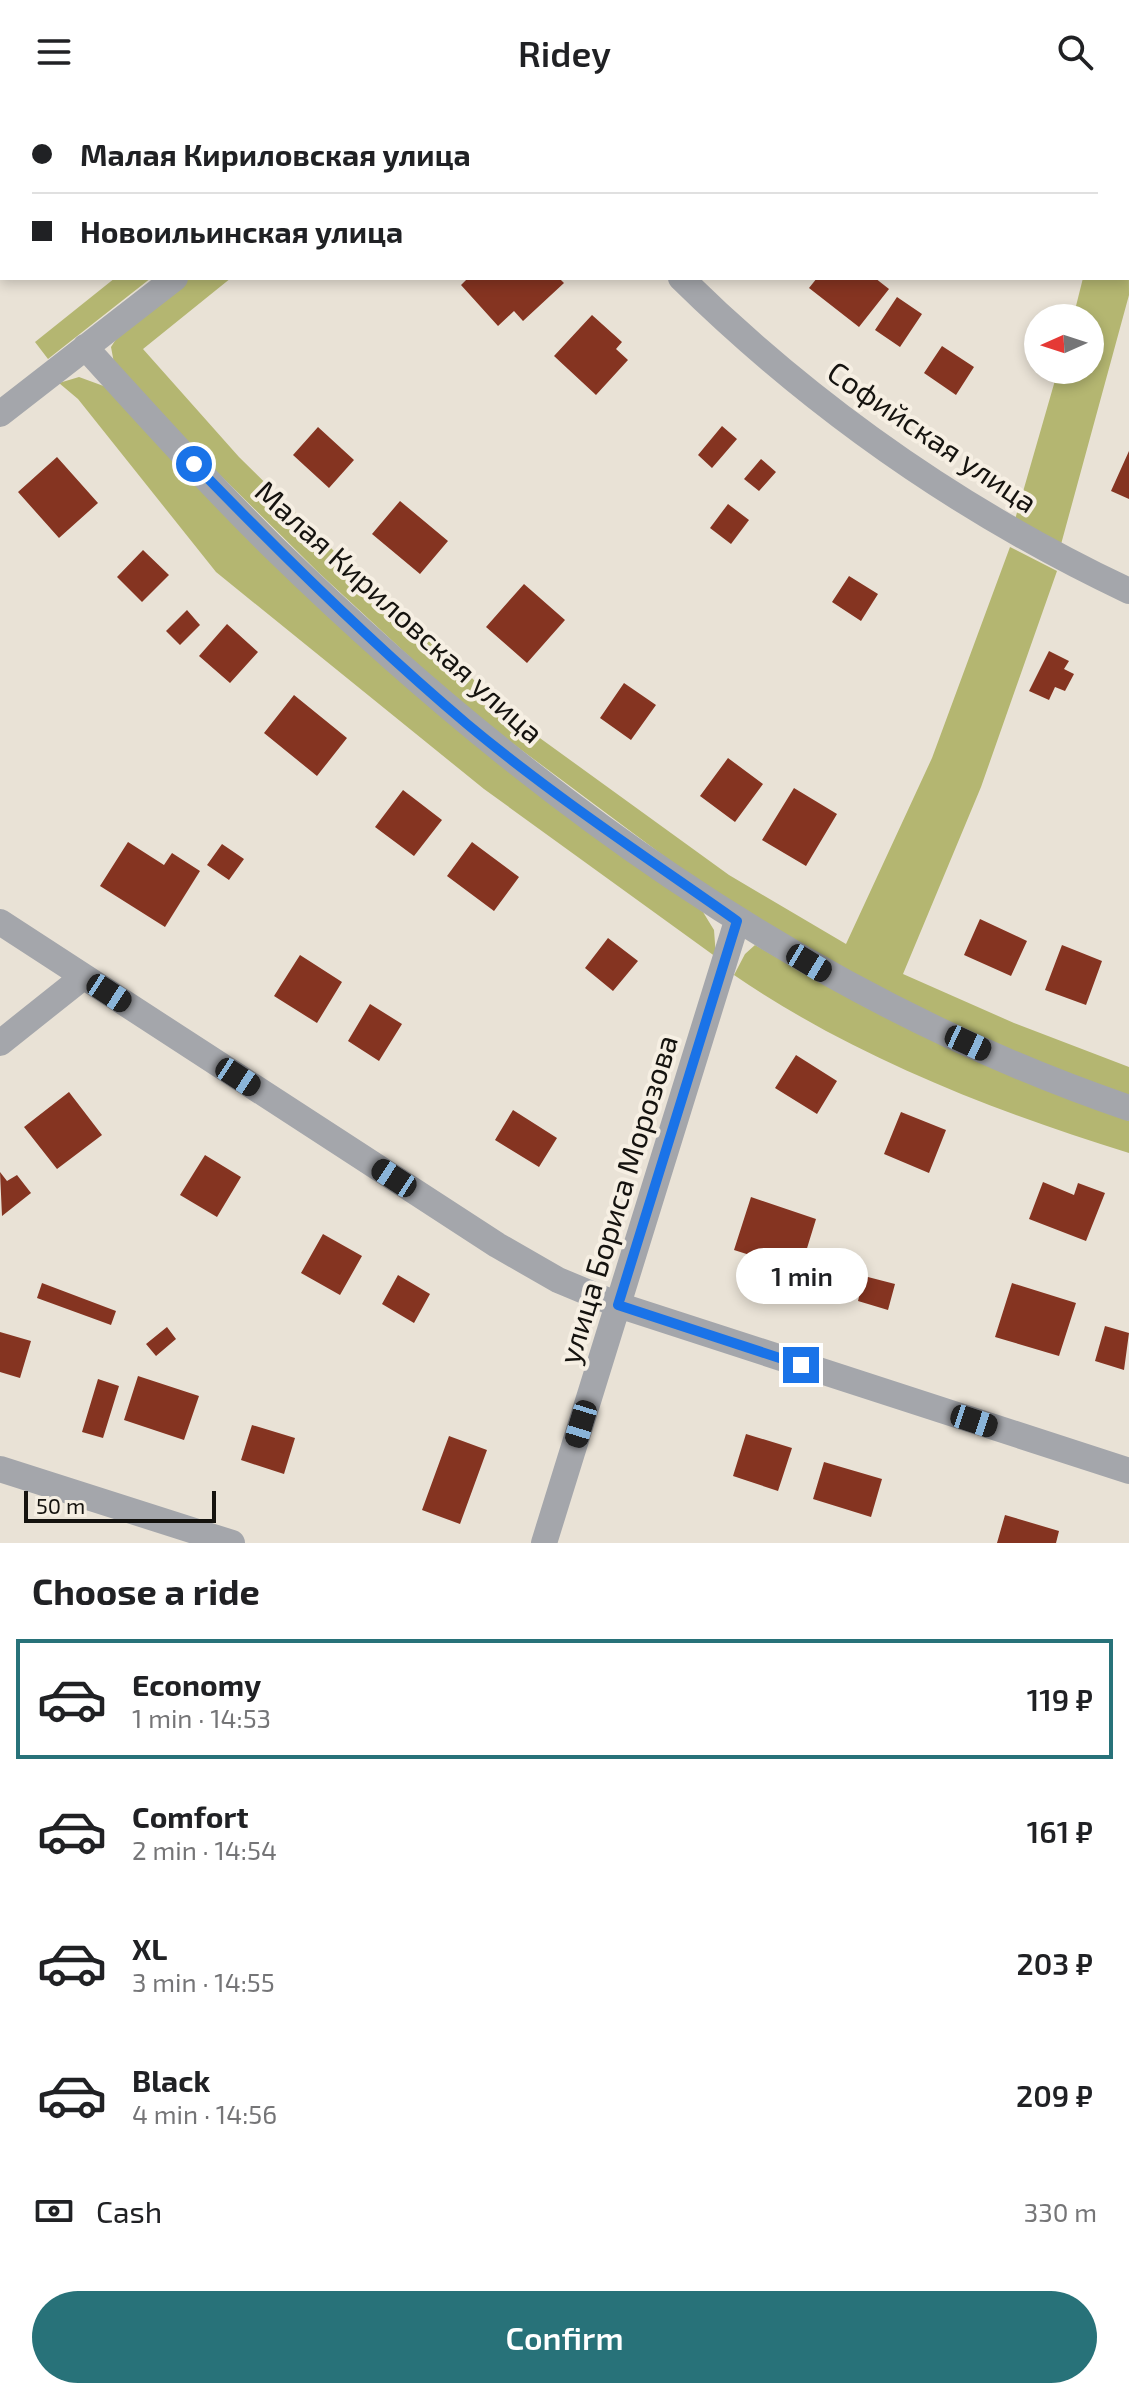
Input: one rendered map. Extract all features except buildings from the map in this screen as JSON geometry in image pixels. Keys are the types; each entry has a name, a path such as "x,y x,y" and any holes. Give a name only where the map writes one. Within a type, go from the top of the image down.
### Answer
{"street":[{"path":"0,414 172,280"},
{"name":"Софийская улица","path":"683,280 734,329 849,426 970,507 1129,591"},
{"name":"Малая Кириловская улица","path":"85,347 275,548 468,724 598,823 737,921 857,992 1052,1082 1129,1108"},
{"name":"улица Бориса Морозова","path":"544,1543 737,921"},
{"path":"0,922 497,1245 558,1280 618,1305 1129,1471"},
{"path":"0,1043 83,977"},
{"path":"0,1469 232,1543"}],"green space":[{"path":"112,280 148,280 48,359 35,342"},
{"path":"186,280 229,280 143,349 239,457 334,551 526,728 729,875 846,944 932,758 1010,547 1057,571 981,787 903,974 1014,1023 1129,1067 1129,1096 1032,1062 888,995 731,906 465,708 319,573 208,463 114,363 111,347 122,330"},
{"path":"1082,280 1129,280 1129,295 1060,548 1014,523 1054,384 1104,384 1104,304 1076,304"},
{"path":"79,377 109,388 580,825 703,912 714,930 716,957 484,789 216,572 78,399 59,383"},
{"path":"755,945 867,1008 1129,1121 1129,1153 1026,1119 925,1079 827,1031 734,975 745,954"}],"route":[{"path":"194,464 275,548 468,724 598,823 737,921 618,1305 801,1365"}]}
